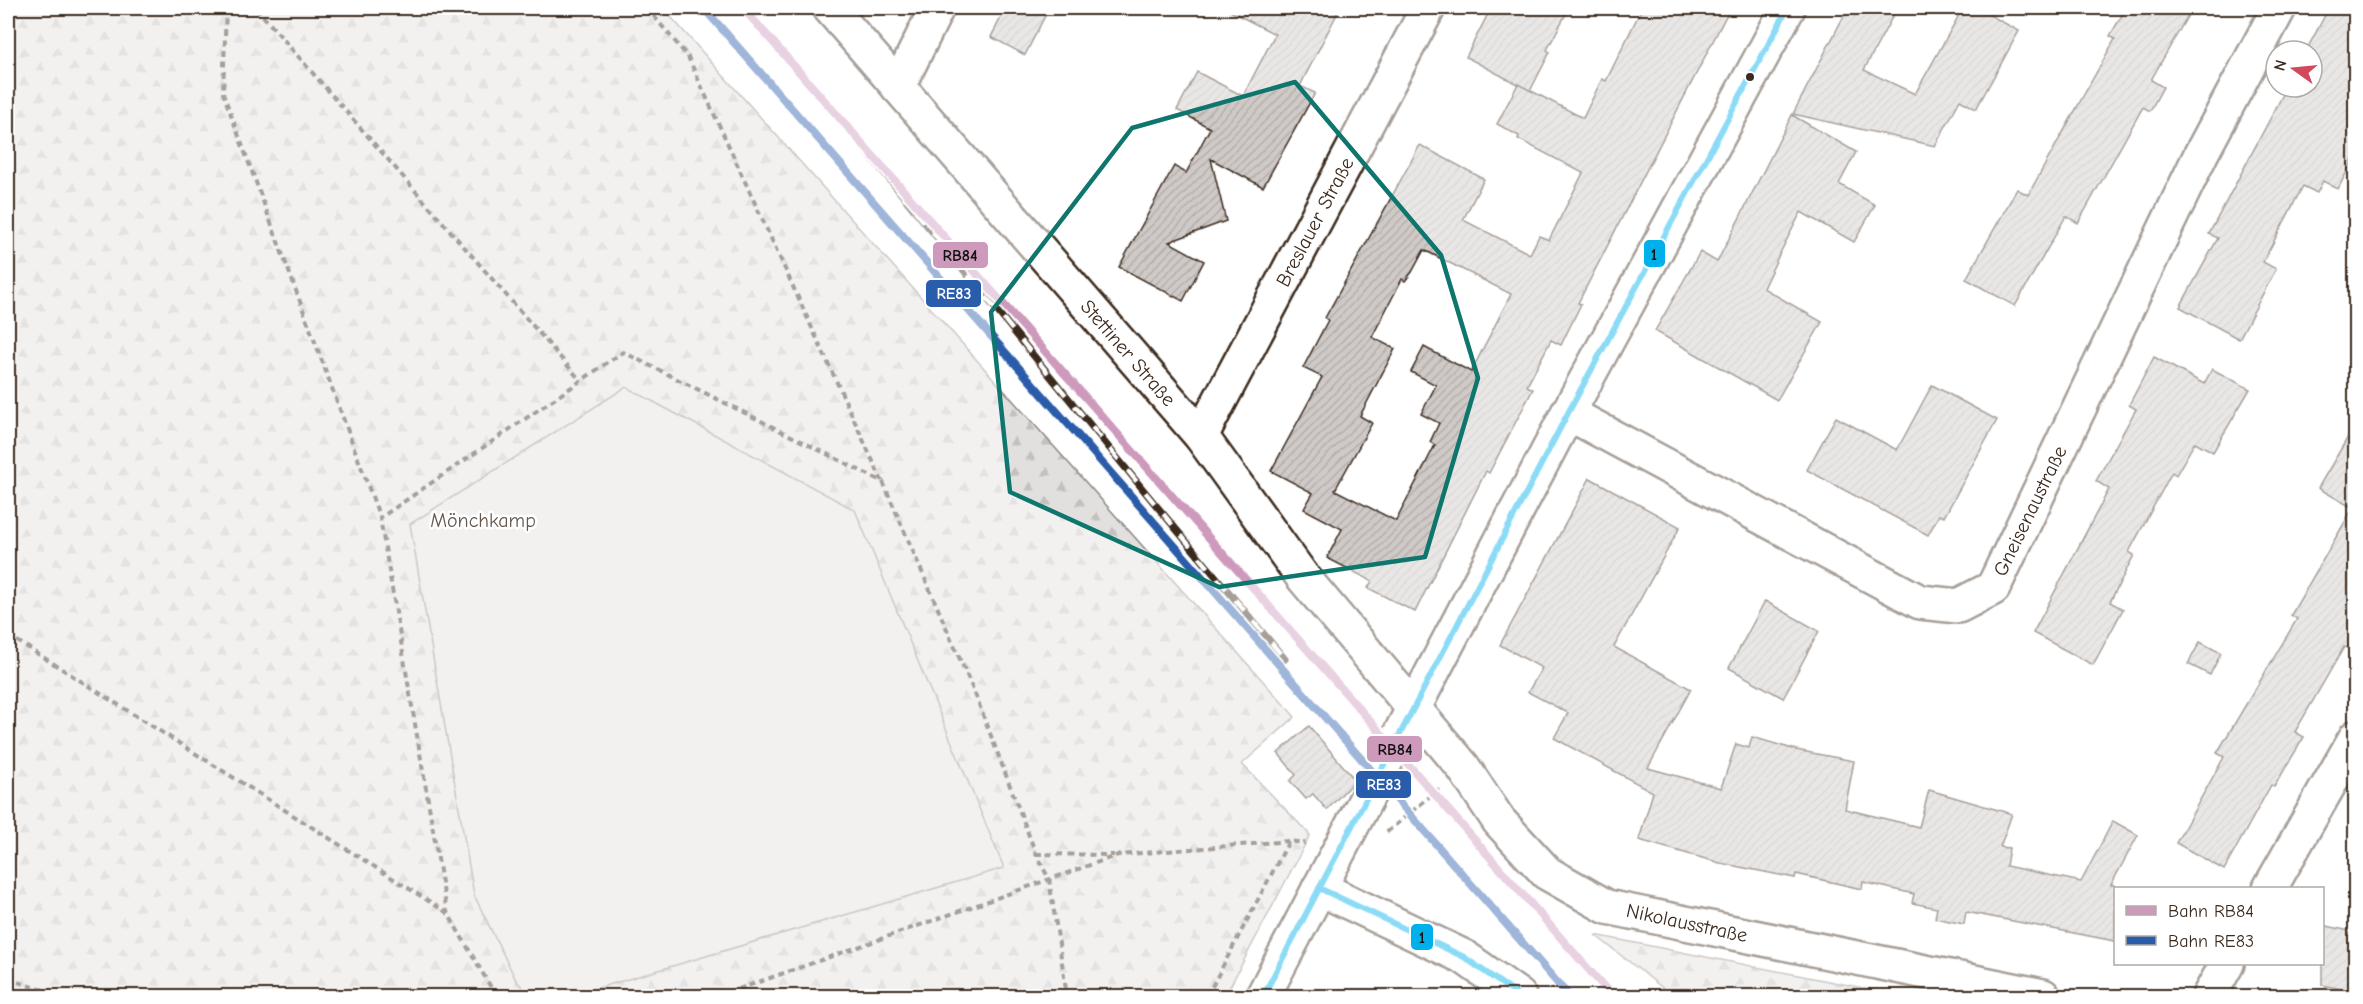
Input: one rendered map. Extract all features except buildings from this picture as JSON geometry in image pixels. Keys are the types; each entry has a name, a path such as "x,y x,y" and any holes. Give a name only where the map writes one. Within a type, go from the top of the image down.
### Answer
{"street":[{"name":"Stettiner Straße","path":"830,8 1201,436 1302,576 1414,707"},
{"path":"898,87 937,8"},
{"name":"Breslauer Straße","path":"1201,436 1428,8"},
{"path":"1263,996 1568,413 1788,8"},
{"name":"Gneisenaustraße","path":"1568,413 1920,602 1959,606 1993,588 2201,154 2279,8"},
{"name":"Nikolausstraße","path":"1414,707 1463,767 1499,821 1547,873 1607,907 2043,996"},
{"path":"2271,887 2355,737"},
{"path":"1319,888 1464,957 1519,996"},
{"path":"2208,996 2226,965"}],"path":[{"path":"226,8 223,93 380,518 447,912 496,996"},
{"path":"256,8 581,381"},
{"path":"647,8 688,57 883,482 975,694 1035,854 1049,879 1067,996"},
{"path":"380,518 623,352 883,482"},
{"path":"8,635 447,912"},
{"path":"1382,836 1463,767"},
{"path":"1035,854 1118,855 1289,841 1311,844"},
{"path":"1207,996 1289,841"},
{"path":"719,996 1118,855"},
{"path":"8,979 62,996"}],"highlighted area":[{"path":"1295,82 1441,255 1478,378 1425,557 1219,587 1010,492 991,312 1132,128"}],"green space":[{"name":"Mönchkamp","path":"8,8 663,8 1295,717 1242,764 1310,835 1225,996 8,996"},
{"path":"626,387 855,510 1004,868 571,996 530,996 516,980 474,895 410,524"},
{"path":"1595,935 1904,996 1673,996"}],"railway":[{"path":"844,124 1285,659"}],"rail line":[{"name":"RB84","path":"743,8 1612,996"},
{"name":"RE83","path":"709,14 1569,996"}],"transit line":[{"name":"1","path":"1263,996 1568,413 1788,8"},
{"name":"1","path":"1319,888 1464,957 1519,996"}]}
